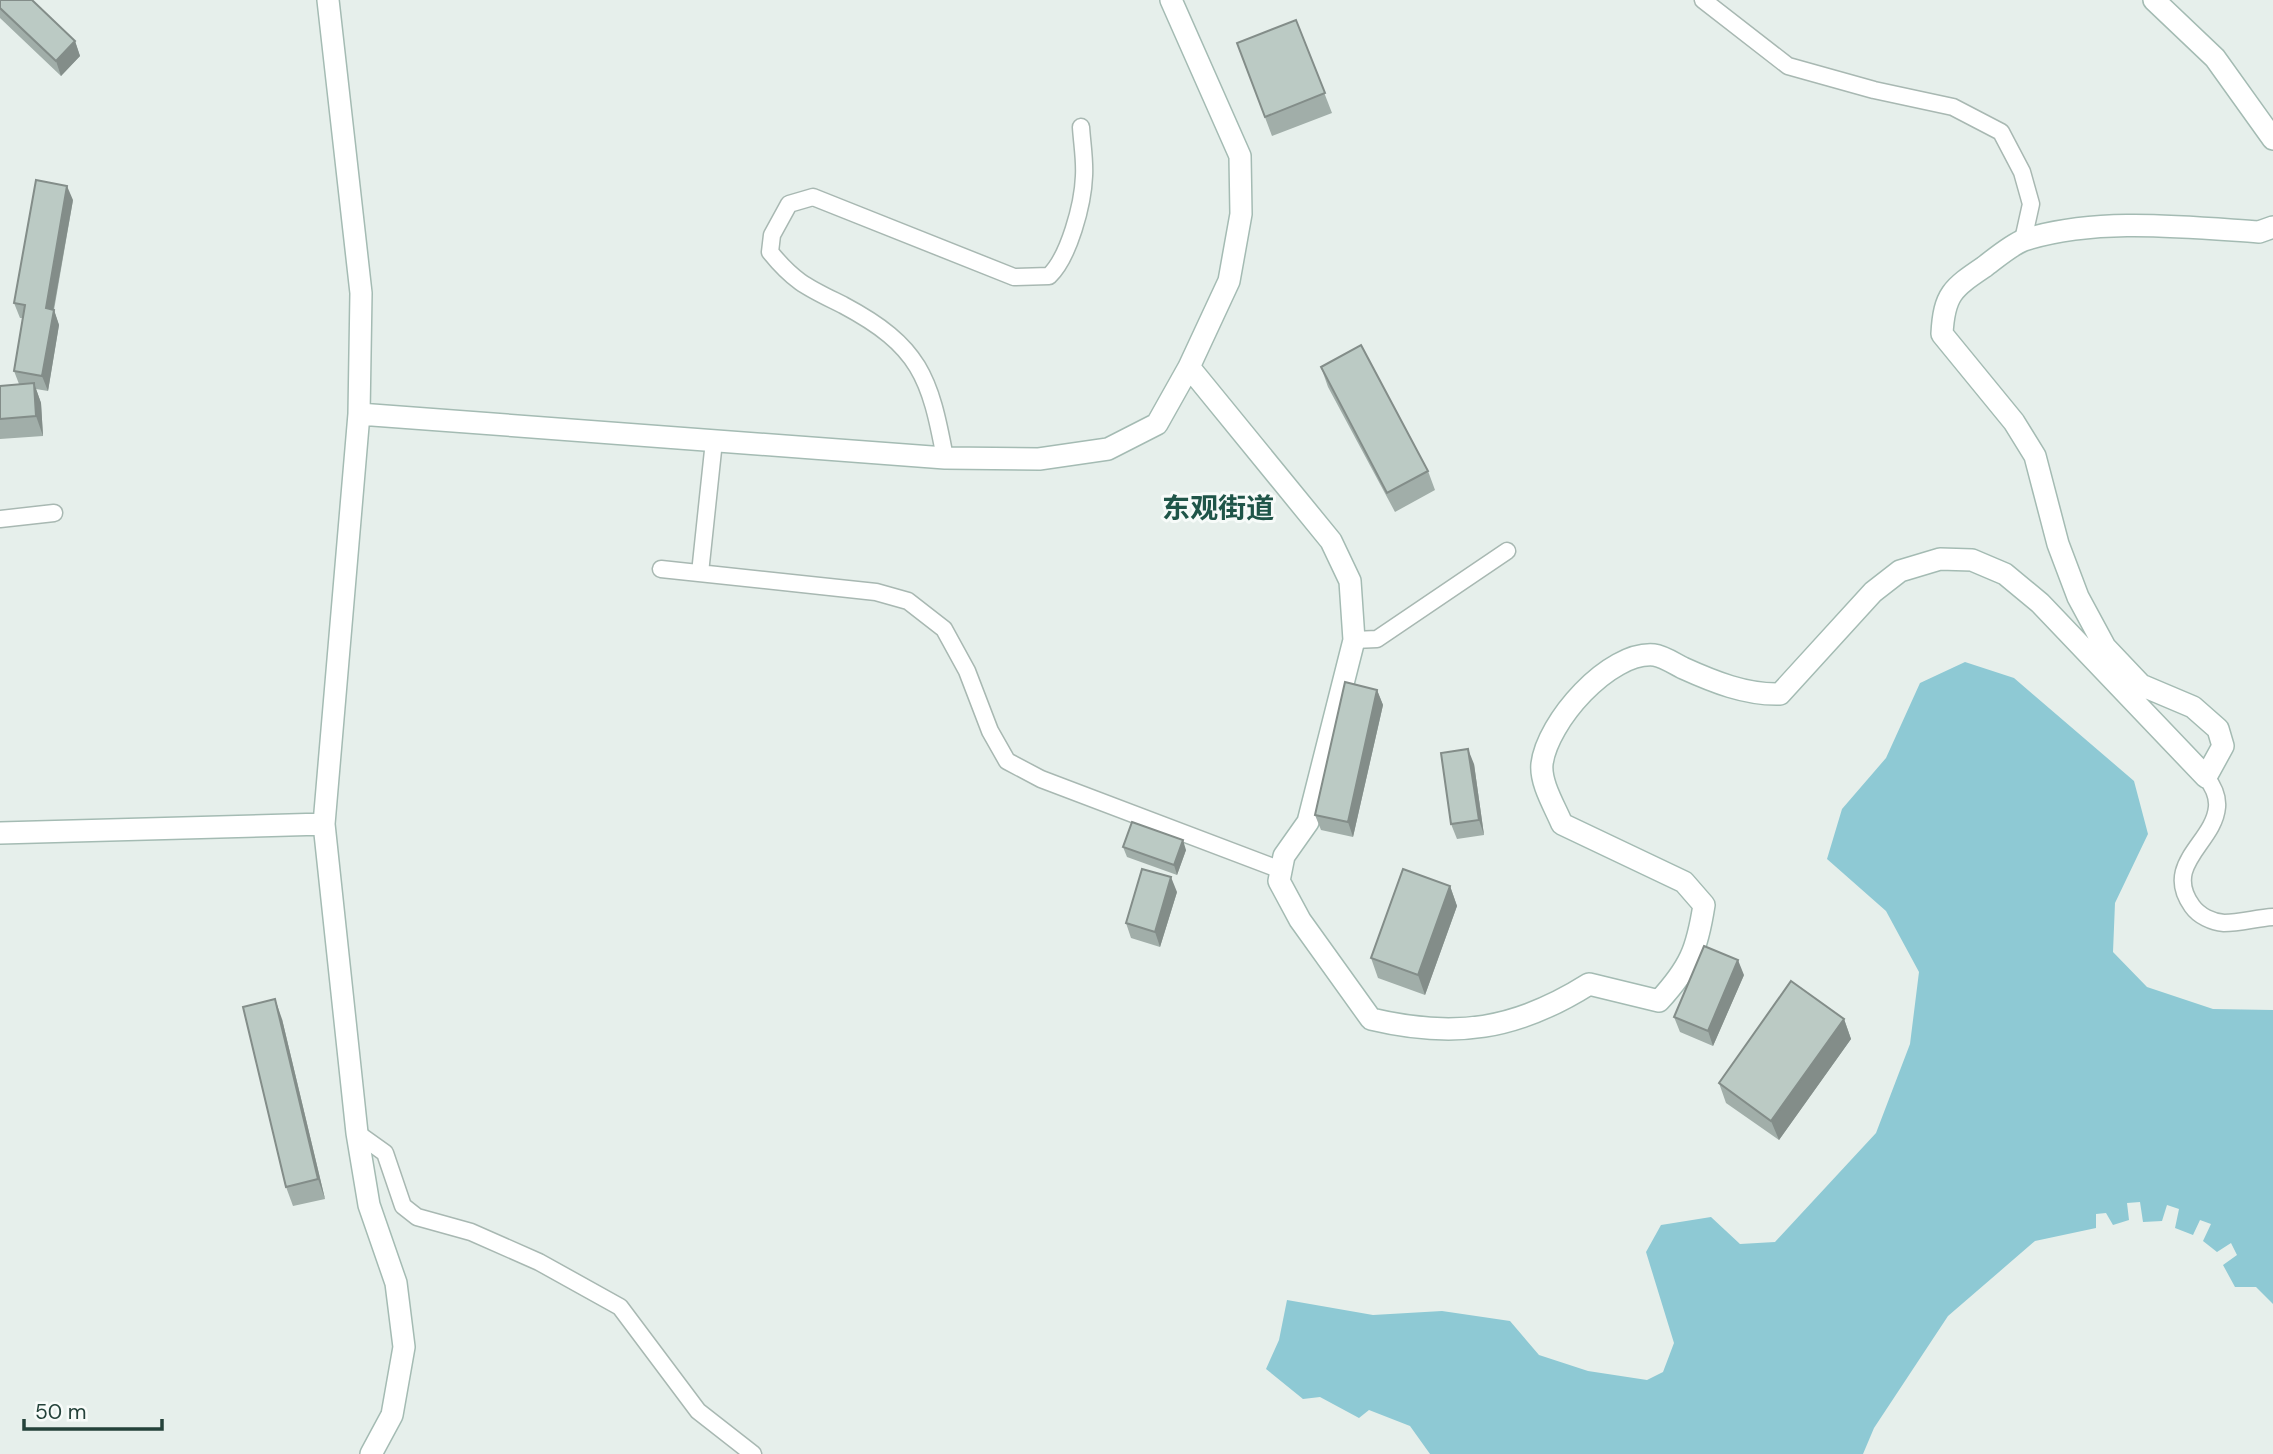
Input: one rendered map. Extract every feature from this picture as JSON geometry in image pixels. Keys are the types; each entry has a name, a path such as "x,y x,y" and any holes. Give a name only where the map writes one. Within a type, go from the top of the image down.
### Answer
{"street":[{"path":"328,0 361,293 359,414 324,824 357,1133 369,1205 396,1283 404,1347 391,1415 371,1454"},
{"path":"359,414 946,458 1039,459 1108,449 1157,424 1189,368 1229,281 1241,214 1240,156 1171,0"},
{"path":"1703,0 1788,66 1874,90 1954,107 2001,132 2022,172 2031,204 2022,240"},
{"path":"2154,0 2215,58 2273,139"},
{"path":"946,458 928,384 900,344 846,307 790,277 770,252 772,235 789,204 813,197 1014,277 1049,276 1060,266 1071,237 1085,177 1081,127"},
{"path":"2206,777 2223,746 2218,729 2193,707 2141,685 2105,648 2078,597 2057,544 2035,456 2014,422 1942,334 1943,306 1961,283 2022,240 2098,227 2166,226 2259,232 2273,227"},
{"path":"1189,368 1331,541 1350,581 1353,640 1308,822 1284,856 1279,881 1300,920 1371,1019 1408,1028 1493,1027 1529,1017 1589,984 1659,1001 1679,979 1698,945 1704,905 1684,882 1562,824 1547,788 1542,764 1555,729 1589,686 1617,662 1654,655 1712,680 1758,695 1780,694 1873,592 1900,571 1940,559 1972,560 2005,574 2040,603 2206,777 2215,791 2217,808 2210,825 2186,863 2183,884 2196,911 2214,921 2234,922 2273,917"},
{"path":"700,573 714,441"},
{"path":"0,519 54,513"},
{"path":"1353,640 1377,639 1507,551"},
{"path":"661,569 876,593 908,601 944,629 967,671 990,732 1007,761 1041,779 1281,870"},
{"path":"0,833 324,824"},
{"path":"357,1133 385,1153 403,1206 417,1217 471,1232 539,1262 620,1307 698,1411 753,1454"}],"water":[{"path":"1965,662 2014,678 2134,781 2148,834 2115,903 2113,952 2147,987 2213,1009 2273,1010 2273,1304 2256,1287 2235,1287 2223,1265 2237,1255 2231,1243 2217,1252 2203,1241 2211,1224 2200,1220 2193,1235 2175,1228 2179,1209 2167,1205 2162,1221 2143,1222 2140,1202 2127,1203 2129,1220 2113,1225 2106,1213 2096,1214 2096,1228 2035,1241 1948,1316 1874,1428 1863,1454 1430,1454 1410,1426 1369,1410 1359,1418 1320,1397 1303,1399 1266,1369 1279,1340 1287,1300 1373,1315 1442,1311 1510,1321 1539,1355 1588,1371 1647,1380 1663,1372 1674,1343 1646,1252 1661,1225 1711,1217 1740,1244 1775,1242 1876,1133 1910,1044 1919,972 1886,911 1827,859 1842,809 1886,758 1920,683"}],"building":[{"path":"0,0 32,0 75,41 56,61 0,8"},
{"path":"1296,20 1325,93 1265,117 1237,43"},
{"path":"36,180 67,186 46,308 54,310 42,376 14,371 25,305 14,303"},
{"path":"1361,345 1428,471 1387,493 1321,367"},
{"path":"34,383 36,416 0,419 0,386"},
{"path":"1345,682 1377,690 1348,822 1315,815"},
{"path":"1468,749 1479,820 1451,824 1441,753"},
{"path":"1132,822 1183,840 1174,865 1123,847"},
{"path":"1142,869 1171,877 1155,932 1126,923"},
{"path":"1403,869 1450,886 1418,975 1371,958"},
{"path":"1704,946 1738,960 1708,1031 1674,1017"},
{"path":"1791,981 1844,1019 1771,1121 1719,1083"},
{"path":"275,999 318,1179 286,1187 243,1007"}],"district":[{"name":"东观街道","path":"1218,508"}]}
